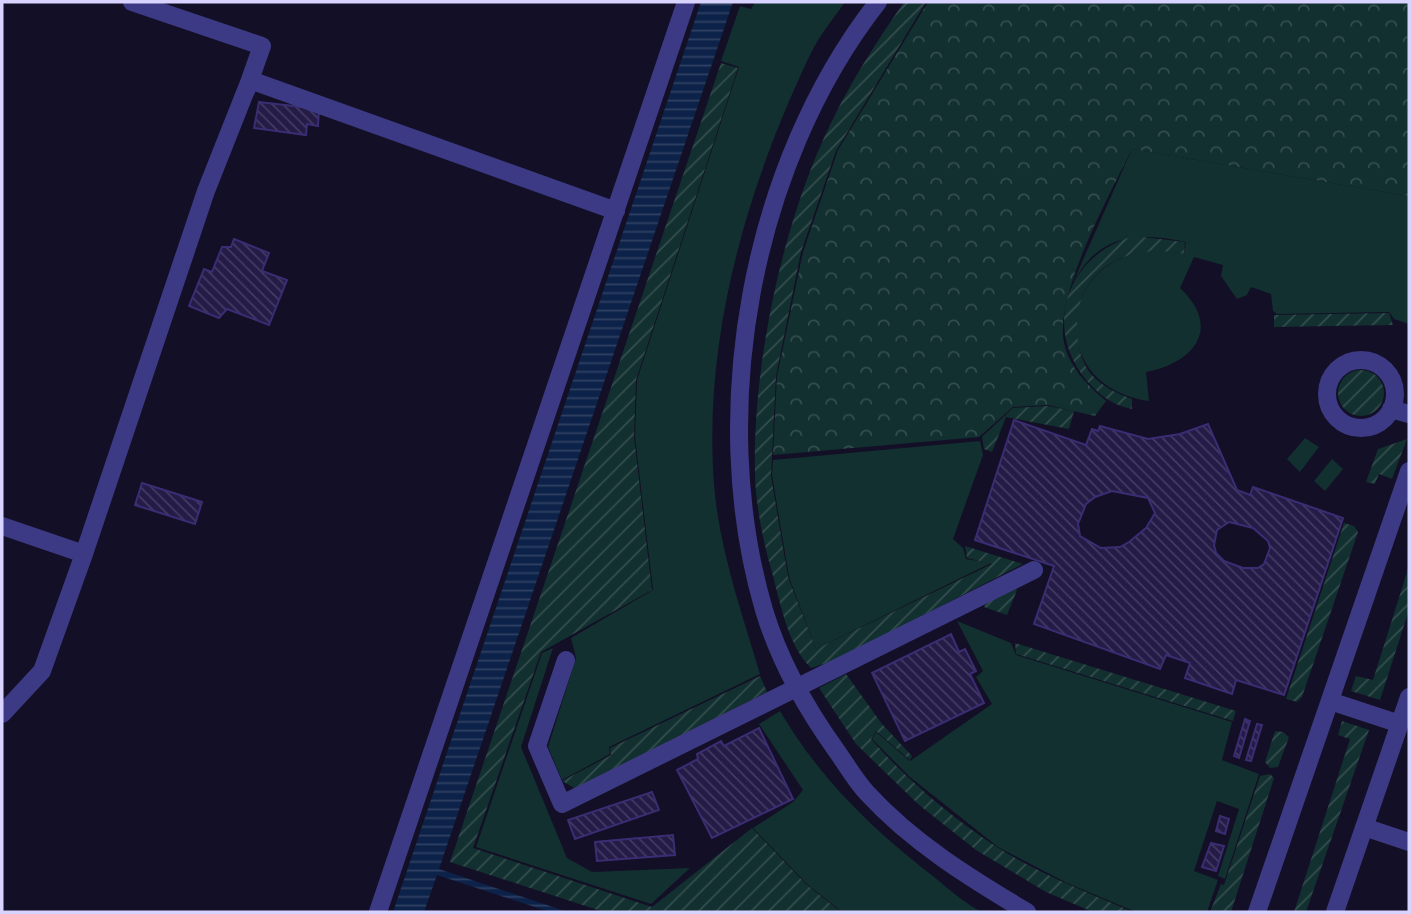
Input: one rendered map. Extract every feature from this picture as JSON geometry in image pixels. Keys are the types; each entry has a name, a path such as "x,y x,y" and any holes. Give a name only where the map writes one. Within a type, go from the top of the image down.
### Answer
{"street":[{"path":"132,2 262,46 246,91"},
{"path":"378,912 686,2"},
{"path":"878,2 817,96 776,197 751,295 739,398 742,504 764,611 804,705 866,793 942,861 1027,912"},
{"path":"2,715 42,671 206,191 250,80 616,211"},
{"path":"1391,409 1409,414"},
{"path":"1257,912 1409,471"},
{"path":"2,526 84,554"},
{"path":"566,660 537,746 562,804 1034,570"},
{"path":"1335,912 1409,697"},
{"path":"1330,701 1400,724"},
{"path":"1364,827 1409,842"}],"green space":[{"path":"755,2 845,2 810,55 787,105 749,210 723,318 712,429 714,484 721,533 732,580 760,674 609,747 610,754 562,780 548,747 576,658 571,638 653,590 635,437 637,380 739,67 721,61 740,6 751,9"},
{"path":"904,2 926,2 836,151 801,252 776,376 771,476 788,577 816,649 992,564 967,558 965,546 1023,564 836,660 811,668 796,648 786,625 759,514 755,434 765,343 784,251 813,164 847,93"},
{"path":"928,2 1409,2 1409,196 1132,149 1077,267 1064,315 1063,335 1072,364 1106,401 1095,416 1048,405 1013,407 979,437 773,455 777,376 803,252 838,150"},
{"path":"721,63 738,68 636,380 634,437 652,590 541,652 473,848 652,907 752,828 806,884 841,912 604,912 450,862"},
{"path":"1132,149 1409,196 1409,324 1394,319 1389,312 1277,314 1273,311 1271,294 1251,287 1247,295 1237,299 1221,276 1223,265 1194,257 1180,288 1193,302 1199,316 1201,329 1197,341 1178,361 1146,372 1149,401 1113,389 1089,368 1077,341 1077,312 1088,285 1110,264 1142,252 1184,254 1186,242 1150,237 1118,241 1092,256 1071,287"},
{"path":"1134,236 1185,242 1184,254 1146,252 1112,262 1098,273 1088,286 1080,302 1077,322 1080,349 1087,369 1105,386 1132,399 1132,409 1107,399 1087,381 1073,360 1066,338 1064,316 1069,295 1078,276 1092,259 1111,245"},
{"path":"1389,313 1393,325 1274,327 1274,315"},
{"path":"1361,370 1370,371 1377,377 1383,384 1383,402 1377,409 1370,415 1361,416 1352,415 1345,409 1339,402 1338,393 1339,384 1345,377 1352,371"},
{"path":"1048,406 1074,411 1069,429 1006,417 992,452 984,449 982,437 1013,408"},
{"path":"1305,438 1319,447 1300,472 1287,459"},
{"path":"1407,439 1392,479 1379,474 1375,484 1366,482 1378,449"},
{"path":"980,441 983,455 953,539 963,548 966,559 991,563 816,649 789,577 772,475 773,460"},
{"path":"1332,459 1343,469 1325,491 1314,481"},
{"path":"1344,523 1354,526 1358,532 1302,697 1297,702 1286,699"},
{"path":"1409,566 1409,610 1380,700 1351,691 1356,676 1373,680"},
{"path":"1012,585 1017,590 1007,615 984,607 986,601"},
{"path":"957,621 1011,643 1016,655 1232,722 1222,760 1259,774 1225,879 1218,876 1239,809 1217,801 1194,871 1218,880 1207,912 1136,912 1067,883 998,847 910,777 872,739 876,732 910,761 992,704 976,677 983,671"},
{"path":"1015,643 1236,711 1233,721 1016,654"},
{"path":"553,648 521,747 567,858 592,872 690,868 651,904 476,847 542,653"},
{"path":"846,674 882,724 912,756 910,760 876,731 871,739 930,797 980,836 1013,857 1133,912 1093,912 1046,892 976,850 919,805 856,744 819,688"},
{"path":"760,676 767,692 576,789 562,781 611,755 610,748"},
{"path":"780,711 812,759 849,802 911,859 969,905 982,912 842,912 807,884 753,828 793,802 803,790 759,724"},
{"path":"1342,721 1369,730 1306,912 1294,912 1350,739 1338,735"},
{"path":"1275,731 1283,732 1289,737 1278,767 1270,768 1265,762"},
{"path":"1270,774 1274,778 1231,912 1210,912 1221,884 1224,885 1260,776"}],"water":[{"path":"701,2 733,2 439,869 568,912 550,912 437,875 424,912 393,912"}],"building":[{"path":"259,102 319,109 318,126 307,124 306,135 254,128"},
{"path":"234,239 269,253 262,271 287,280 269,325 227,309 219,318 189,306 204,269 212,272 222,247 231,247"},
{"path":"1014,420 1086,445 1092,429 1098,431 1100,426 1148,439 1180,434 1208,424 1237,490 1250,495 1253,487 1343,518 1284,695 1236,680 1232,694 1185,678 1190,663 1166,655 1160,669 1034,624 1054,566 975,540","holes":["1112,491 1148,498 1155,513 1146,528 1129,542 1120,547 1101,548 1080,536 1078,524 1086,504 1095,497","1229,522 1253,528 1268,541 1270,548 1264,564 1258,568 1243,568 1224,561 1216,553 1214,545 1217,530"]},
{"path":"142,483 202,502 195,524 135,505"},
{"path":"951,634 959,652 965,649 976,671 970,674 984,703 905,741 872,673"},
{"path":"1245,719 1250,721 1239,758 1234,756"},
{"path":"1257,724 1262,725 1251,761 1246,760"},
{"path":"759,728 793,799 712,838 677,770 698,759 697,754 721,741 724,746"},
{"path":"652,792 659,810 575,839 568,820"},
{"path":"1220,816 1229,819 1225,834 1216,831"},
{"path":"673,835 675,855 597,861 595,842"},
{"path":"1211,843 1224,846 1216,871 1202,867"}]}
